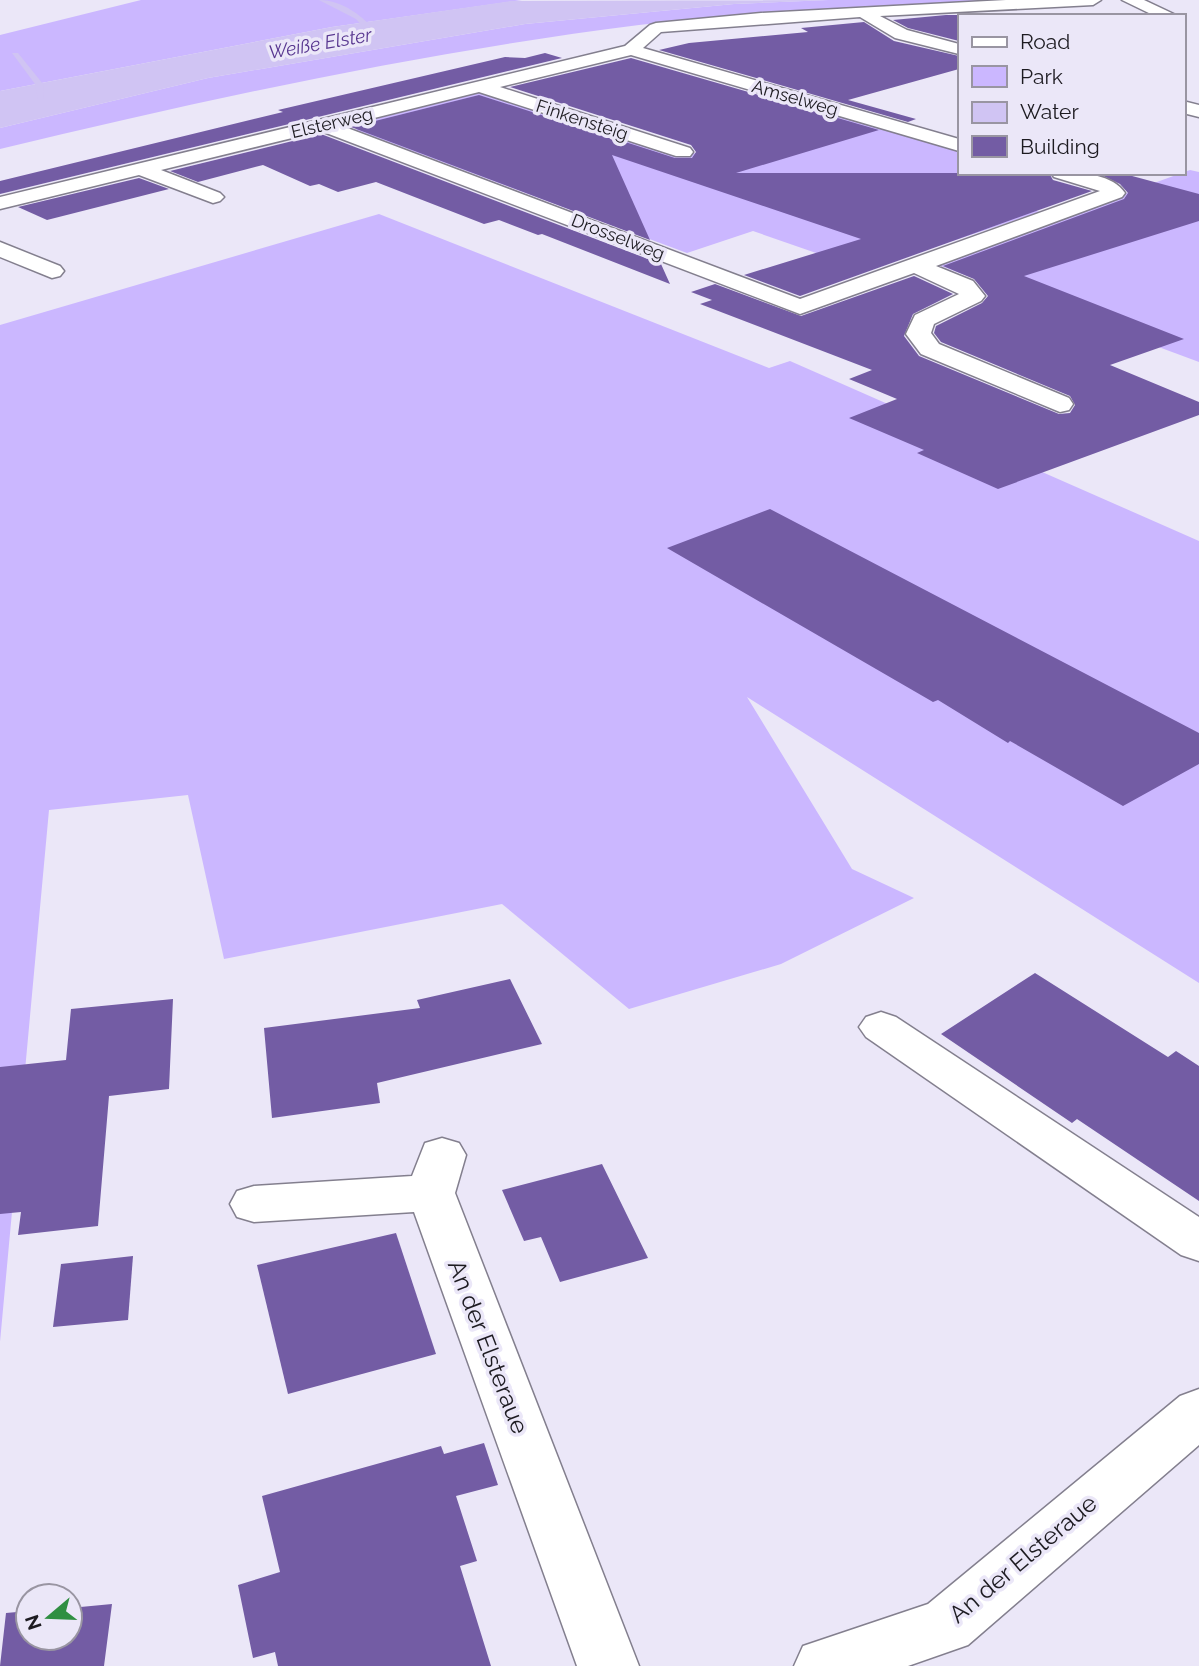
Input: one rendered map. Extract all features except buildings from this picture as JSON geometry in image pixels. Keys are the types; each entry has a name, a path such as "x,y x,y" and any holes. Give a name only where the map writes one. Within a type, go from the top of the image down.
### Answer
{"street":[{"path":"860,12 1093,0"},
{"path":"1130,0 1166,14"},
{"path":"860,12 901,34 958,49"},
{"name":"Elsterweg","path":"0,203 631,51 656,28 860,12"},
{"name":"Amselweg","path":"631,51 958,145"},
{"name":"Finkensteig","path":"481,88 682,152"},
{"name":"Drosselweg","path":"323,125 800,307 1115,193 1108,187 1068,175"},
{"path":"138,168 213,197"},
{"path":"0,249 52,271"},
{"path":"914,265 965,286 973,296 924,320 918,334 930,349 1060,404"},
{"path":"881,1027 1199,1242"},
{"name":"An der Elsteraue","path":"254,1204 436,1174 608,1666"},
{"name":"An der Elsteraue","path":"825,1666 947,1625 1199,1412"}],"green space":[{"path":"141,0 522,0 332,27 0,91 0,35"},
{"path":"828,0 1036,0 738,15 558,36 318,78 0,149 0,128 208,78 525,24 734,4"},
{"path":"479,92 685,156 829,114 958,151 958,175 953,186 1040,212 865,270 753,231 687,253 356,130 368,118"},
{"path":"1185,172 1199,172 1199,362 933,263 1176,175 1185,175"},
{"path":"379,214 769,368 790,361 1199,541 1199,983 747,697 852,869 914,898 781,964 629,1009 502,904 224,959 188,795 49,810 0,1342 0,325"}],"water":[{"name":"Weiße Elster","path":"828,0 734,4 525,24 208,78 0,128 0,91 332,27 511,1"}],"waterway":[{"name":"Weiße Elster","path":"323,0 359,17 374,34"},
{"path":"15,55 39,84 41,97"}]}
